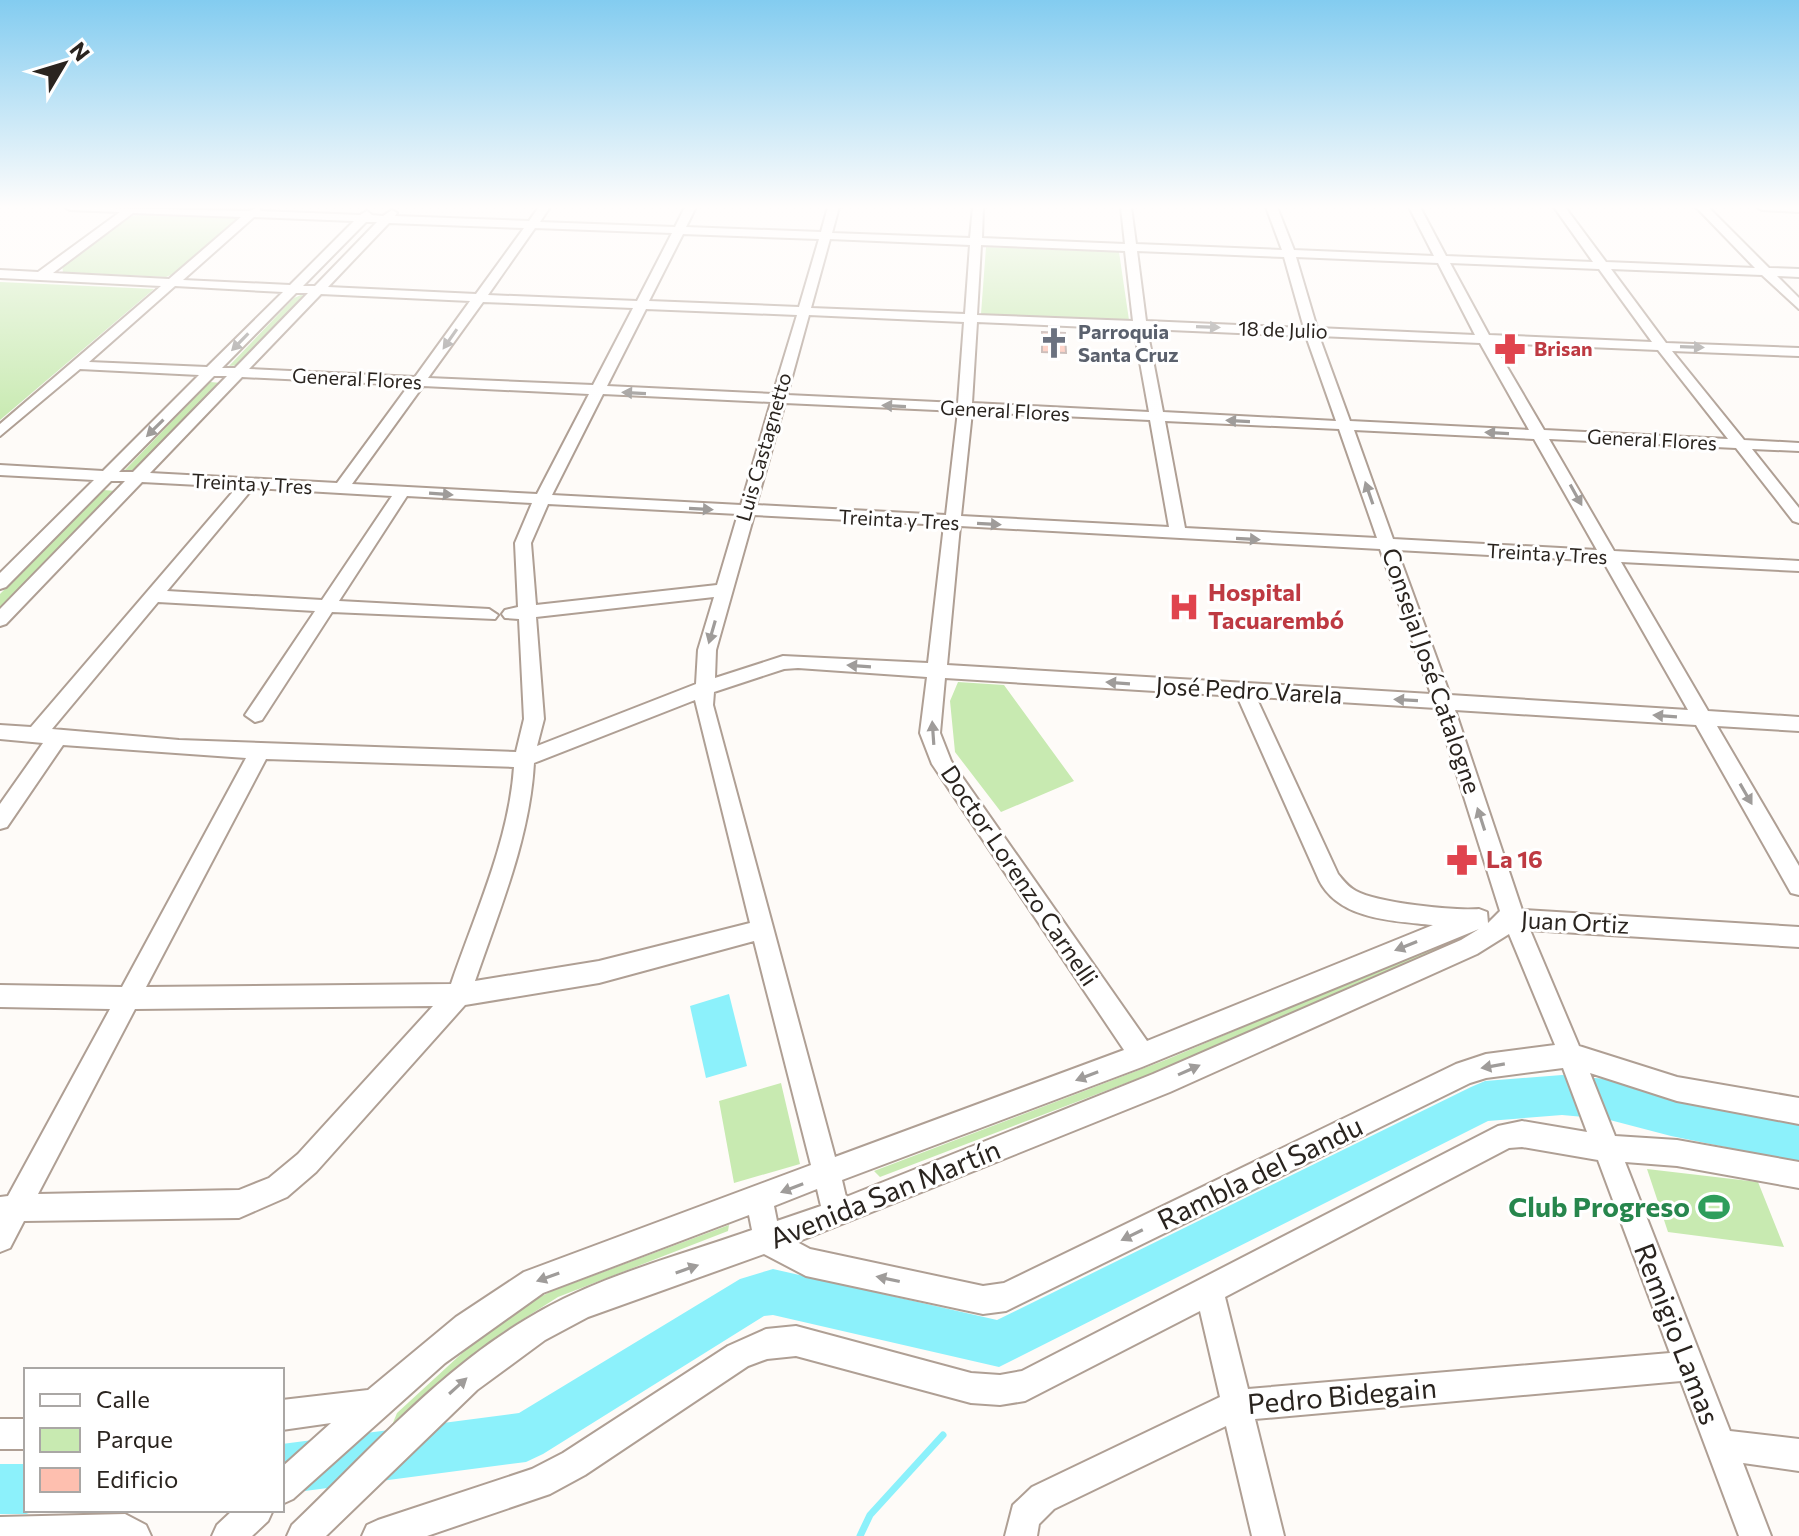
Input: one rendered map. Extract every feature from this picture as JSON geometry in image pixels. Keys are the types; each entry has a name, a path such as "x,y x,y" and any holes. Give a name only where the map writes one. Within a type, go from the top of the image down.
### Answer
{"street":[{"name":"18 de Julio","path":"100,279 478,298 1799,352"},
{"path":"0,432 177,279"},
{"path":"0,583 301,279"},
{"path":"0,620 329,279"},
{"path":"341,489 492,279"},
{"path":"7,1210 239,1204 278,1188 307,1163 459,995 507,853 522,795 524,759 534,719 519,614 523,543 539,500 654,279"},
{"name":"Luis Castagnetto","path":"812,279 723,590 707,650 703,689 704,705 837,1214"},
{"name":"Doctor Lorenzo Carnelli","path":"972,279 965,409 930,733 934,750 1142,1055"},
{"path":"1135,279 1140,325 1178,535"},
{"name":"Consejal José Catalogne","path":"1296,279 1311,331 1443,702 1514,919 1603,1140"},
{"path":"1453,279 1484,339 1799,886"},
{"path":"1612,279 1661,346 1743,444 1799,518"},
{"path":"1773,279 1799,305"},
{"name":"General Flores","path":"77,365 1799,447"},
{"name":"Treinta y Tres","path":"0,470 1799,566"},
{"path":"35,736 249,483"},
{"path":"255,715 402,492"},
{"path":"519,614 723,590"},
{"path":"154,596 489,615"},
{"name":"José Pedro Varela","path":"524,759 703,689 783,663 1799,724"},
{"name":"Juan Ortiz","path":"1245,692 1330,880 1341,894 1352,900 1404,912 1479,919 1799,937"},
{"path":"0,732 260,751 524,759"},
{"path":"0,821 57,738"},
{"path":"0,1238 7,1210 128,998 260,751"},
{"name":"Avenida San Martín","path":"284,1486 373,1405 472,1322 534,1282 759,1201 1142,1055 1479,919"},
{"name":"Avenida San Martín","path":"303,1536 466,1379 535,1330 581,1305 768,1241 1175,1077 1469,947 1514,919"},
{"path":"0,996 459,995 599,972 764,929"},
{"name":"Rambla del Sandu","path":"768,1241 806,1262 983,1300 1006,1297 1465,1073 1486,1066 1573,1062 1677,1089 1799,1111"},
{"path":"378,1536 539,1483 574,1464 738,1356 766,1344 796,1341 971,1388 1000,1390 1025,1386 1507,1135 1603,1140 1799,1175"},
{"name":"Remigio Lamas","path":"1603,1140 1755,1536"},
{"path":"759,1201 768,1241"},
{"path":"1209,1290 1268,1536"},
{"name":"Pedro Bidegain","path":"1022,1526 1043,1498 1236,1405 1688,1366"},
{"path":"284,1415 373,1405"},
{"path":"0,1434 24,1434"},
{"path":"1720,1445 1799,1455"},
{"path":"0,1533 125,1530 135,1536"}],"green space":[{"path":"984,279 1123,279 1129,320 981,314"},
{"path":"0,282 154,289 0,420"},
{"path":"305,296 240,365 229,366 294,298"},
{"path":"210,382 222,383 137,471 125,470"},
{"path":"103,490 117,491 0,611 0,594"},
{"path":"958,682 1004,685 1074,781 1001,812 955,752 950,701"},
{"path":"1448,940 1451,944 1171,1066 880,1177 874,1171 1168,1059"},
{"path":"781,1083 800,1164 734,1183 719,1101"},
{"name":"Club Progreso","path":"1647,1169 1758,1182 1784,1247 1668,1232"},
{"path":"729,1225 728,1231 558,1297 503,1332 390,1430 397,1413 484,1333 520,1307 552,1291"}],"water":[{"path":"729,994 747,1066 706,1078 690,1006"}],"building":[{"name":"Parroquia Santa Cruz","path":"1042,332 1065,333 1066,353 1042,352"}],"waterway":[{"path":"284,1469 526,1437 756,1295 773,1292 999,1344 1485,1101 1562,1095 1606,1099 1671,1116 1799,1141"},
{"path":"860,1536 870,1515 943,1435"},
{"path":"0,1489 24,1489"}],"place":[{"name":"Parroquia Santa Cruz","path":"1054,343"},
{"name":"Brisan","path":"1510,349"},
{"name":"Hospital Tacuarembó","path":"1184,607"},
{"name":"La 16","path":"1462,860"},
{"name":"Club Progreso","path":"1714,1207"}]}
